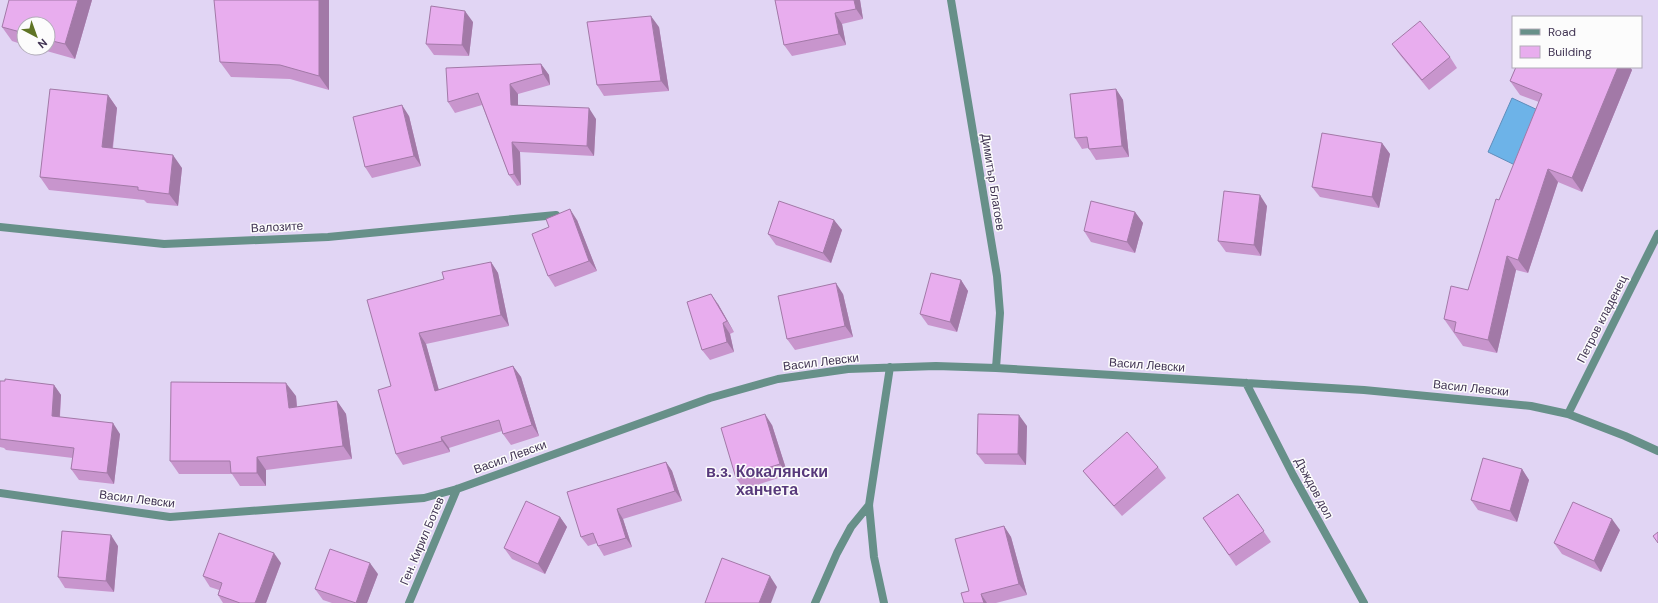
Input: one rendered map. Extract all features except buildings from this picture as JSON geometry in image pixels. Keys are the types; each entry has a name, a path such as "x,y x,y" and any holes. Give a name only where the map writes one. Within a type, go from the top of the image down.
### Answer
{"street":[{"name":"Димитър Благоев","path":"951,0 997,276 1000,313 996,368"},
{"name":"Валозите","path":"0,227 164,244 328,237 556,215"},
{"name":"Петров кладенец","path":"1568,414 1658,234"},
{"name":"Васил Левски","path":"0,493 170,517 424,498 457,489 710,398 770,381 848,369 890,367 936,366 996,368 1364,390 1531,406 1568,414 1625,436 1658,451"},
{"path":"884,603 874,557 869,505 890,367"},
{"name":"Дъждов дол","path":"1246,384 1293,476 1364,603"},
{"name":"Ген. Кирил Ботев","path":"409,603 457,489"},
{"path":"815,603 837,554 851,528 869,505"}],"water":[{"path":"1512,98 1542,112 1517,166 1488,152"}],"district":[{"name":"в.з. Кокалянски ханчета","path":"767,480"}]}
